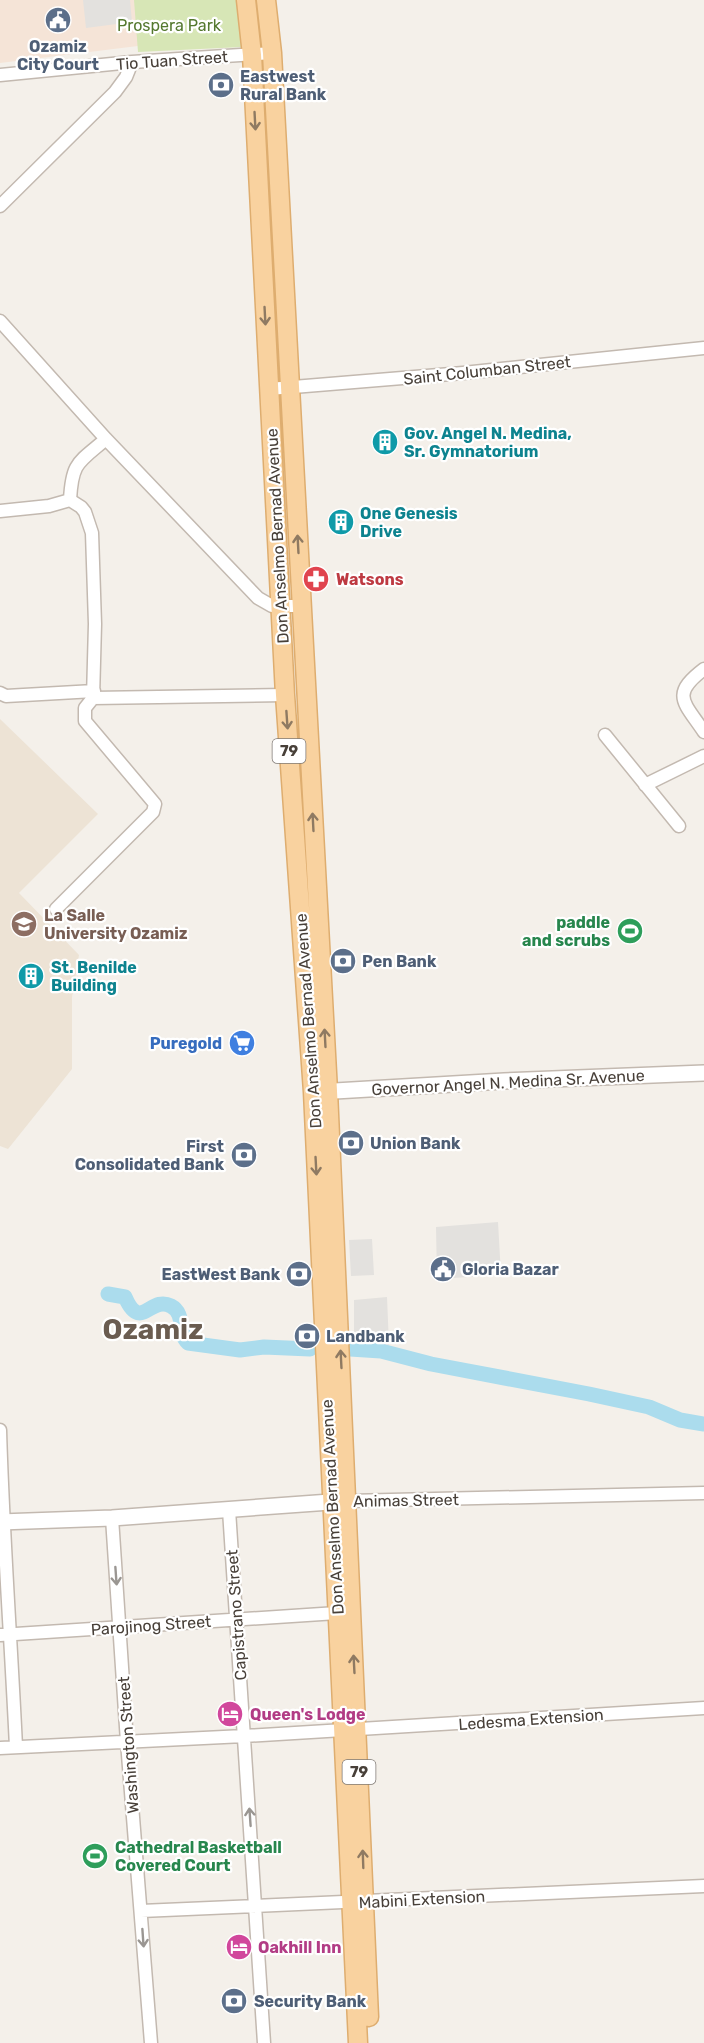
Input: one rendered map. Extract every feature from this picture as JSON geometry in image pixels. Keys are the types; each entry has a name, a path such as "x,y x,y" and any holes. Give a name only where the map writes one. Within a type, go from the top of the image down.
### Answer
{"main road":[{"name":"Don Anselmo Bernad Avenue","path":"246,0 252,55 285,695 306,861"},
{"name":"Don Anselmo Bernad Avenue","path":"266,0 272,53 301,606 306,861 320,1092 358,1902 370,2043"},
{"name":"Don Anselmo Bernad Avenue","path":"340,1501 337,1613 350,1730"},
{"name":"Don Anselmo Bernad Avenue","path":"358,1902 358,2043"}],"street":[{"name":"Tio Tuan Street","path":"0,75 132,62 272,53"},
{"path":"0,206 115,92 126,77 132,62"},
{"path":"0,321 106,439 258,598 264,603 280,607 301,606"},
{"name":"Saint Columban Street","path":"269,389 463,373 704,348"},
{"path":"70,501 72,472 106,439"},
{"path":"0,511 49,506 70,501 85,512 92,533 95,571 93,695 85,708 85,721 156,807 56,909"},
{"path":"704,669 686,684 683,692 686,705 704,732"},
{"path":"0,693 6,696 285,695"},
{"path":"605,735 679,826"},
{"path":"645,785 704,756"},
{"name":"Governor Angel N. Medina Sr. Avenue","path":"320,1092 704,1073"},
{"path":"0,1430 5,1634 16,1748"},
{"name":"Animas Street","path":"1,1522 112,1518 340,1501 704,1493"},
{"name":"Capistrano Street","path":"229,1510 264,2043"},
{"name":"Washington Street","path":"112,1518 151,2043"},
{"name":"Parojinog Street","path":"5,1634 337,1613"},
{"name":"Ledesma Extension","path":"0,1748 350,1730 704,1708"},
{"name":"Mabini Extension","path":"141,1911 704,1886"}],"shaded area":[{"path":"0,0 141,0 146,45 0,63"},
{"path":"83,0 130,0 132,22 86,28"},
{"name":"La Salle University Ozamiz","path":"0,719 98,814 19,893 79,955 72,997 72,1069 8,1149 0,1146"},
{"path":"498,1222 501,1275 437,1279 436,1227"},
{"path":"372,1239 374,1275 351,1276 349,1240"},
{"path":"387,1297 389,1345 354,1345 354,1300"}],"green space":[{"name":"Prospera Park","path":"134,0 237,0 242,47 138,52"}],"waterway":[{"path":"108,1294 125,1297 136,1312 141,1313 164,1304 176,1309 188,1343 240,1350 264,1347 310,1349"},
{"path":"350,1349 381,1351 431,1364 589,1394 649,1407 680,1420 704,1424"}],"place":[{"name":"Ozamiz City Court","path":"58,20"},
{"name":"Eastwest Rural Bank","path":"221,85"},
{"name":"Gov. Angel N. Medina, Sr. Gymnatorium","path":"385,442"},
{"name":"One Genesis Drive","path":"341,522"},
{"name":"Watsons","path":"316,579"},
{"name":"La Salle University Ozamiz","path":"24,924"},
{"name":"paddle and scrubs","path":"630,931"},
{"name":"Pen Bank","path":"343,961"},
{"name":"St. Benilde Building","path":"31,976"},
{"name":"Puregold","path":"242,1043"},
{"name":"Union Bank","path":"351,1143"},
{"name":"First Consolidated Bank","path":"244,1155"},
{"name":"Gloria Bazar","path":"443,1269"},
{"name":"EastWest Bank","path":"299,1274"},
{"name":"Landbank","path":"307,1336"},
{"name":"Queen's Lodge","path":"230,1714"},
{"name":"Cathedral Basketball Covered Court","path":"95,1856"},
{"name":"Oakhill Inn","path":"239,1947"},
{"name":"Security Bank","path":"234,2001"}],"district":[{"name":"Ozamiz","path":"153,1329"}]}
